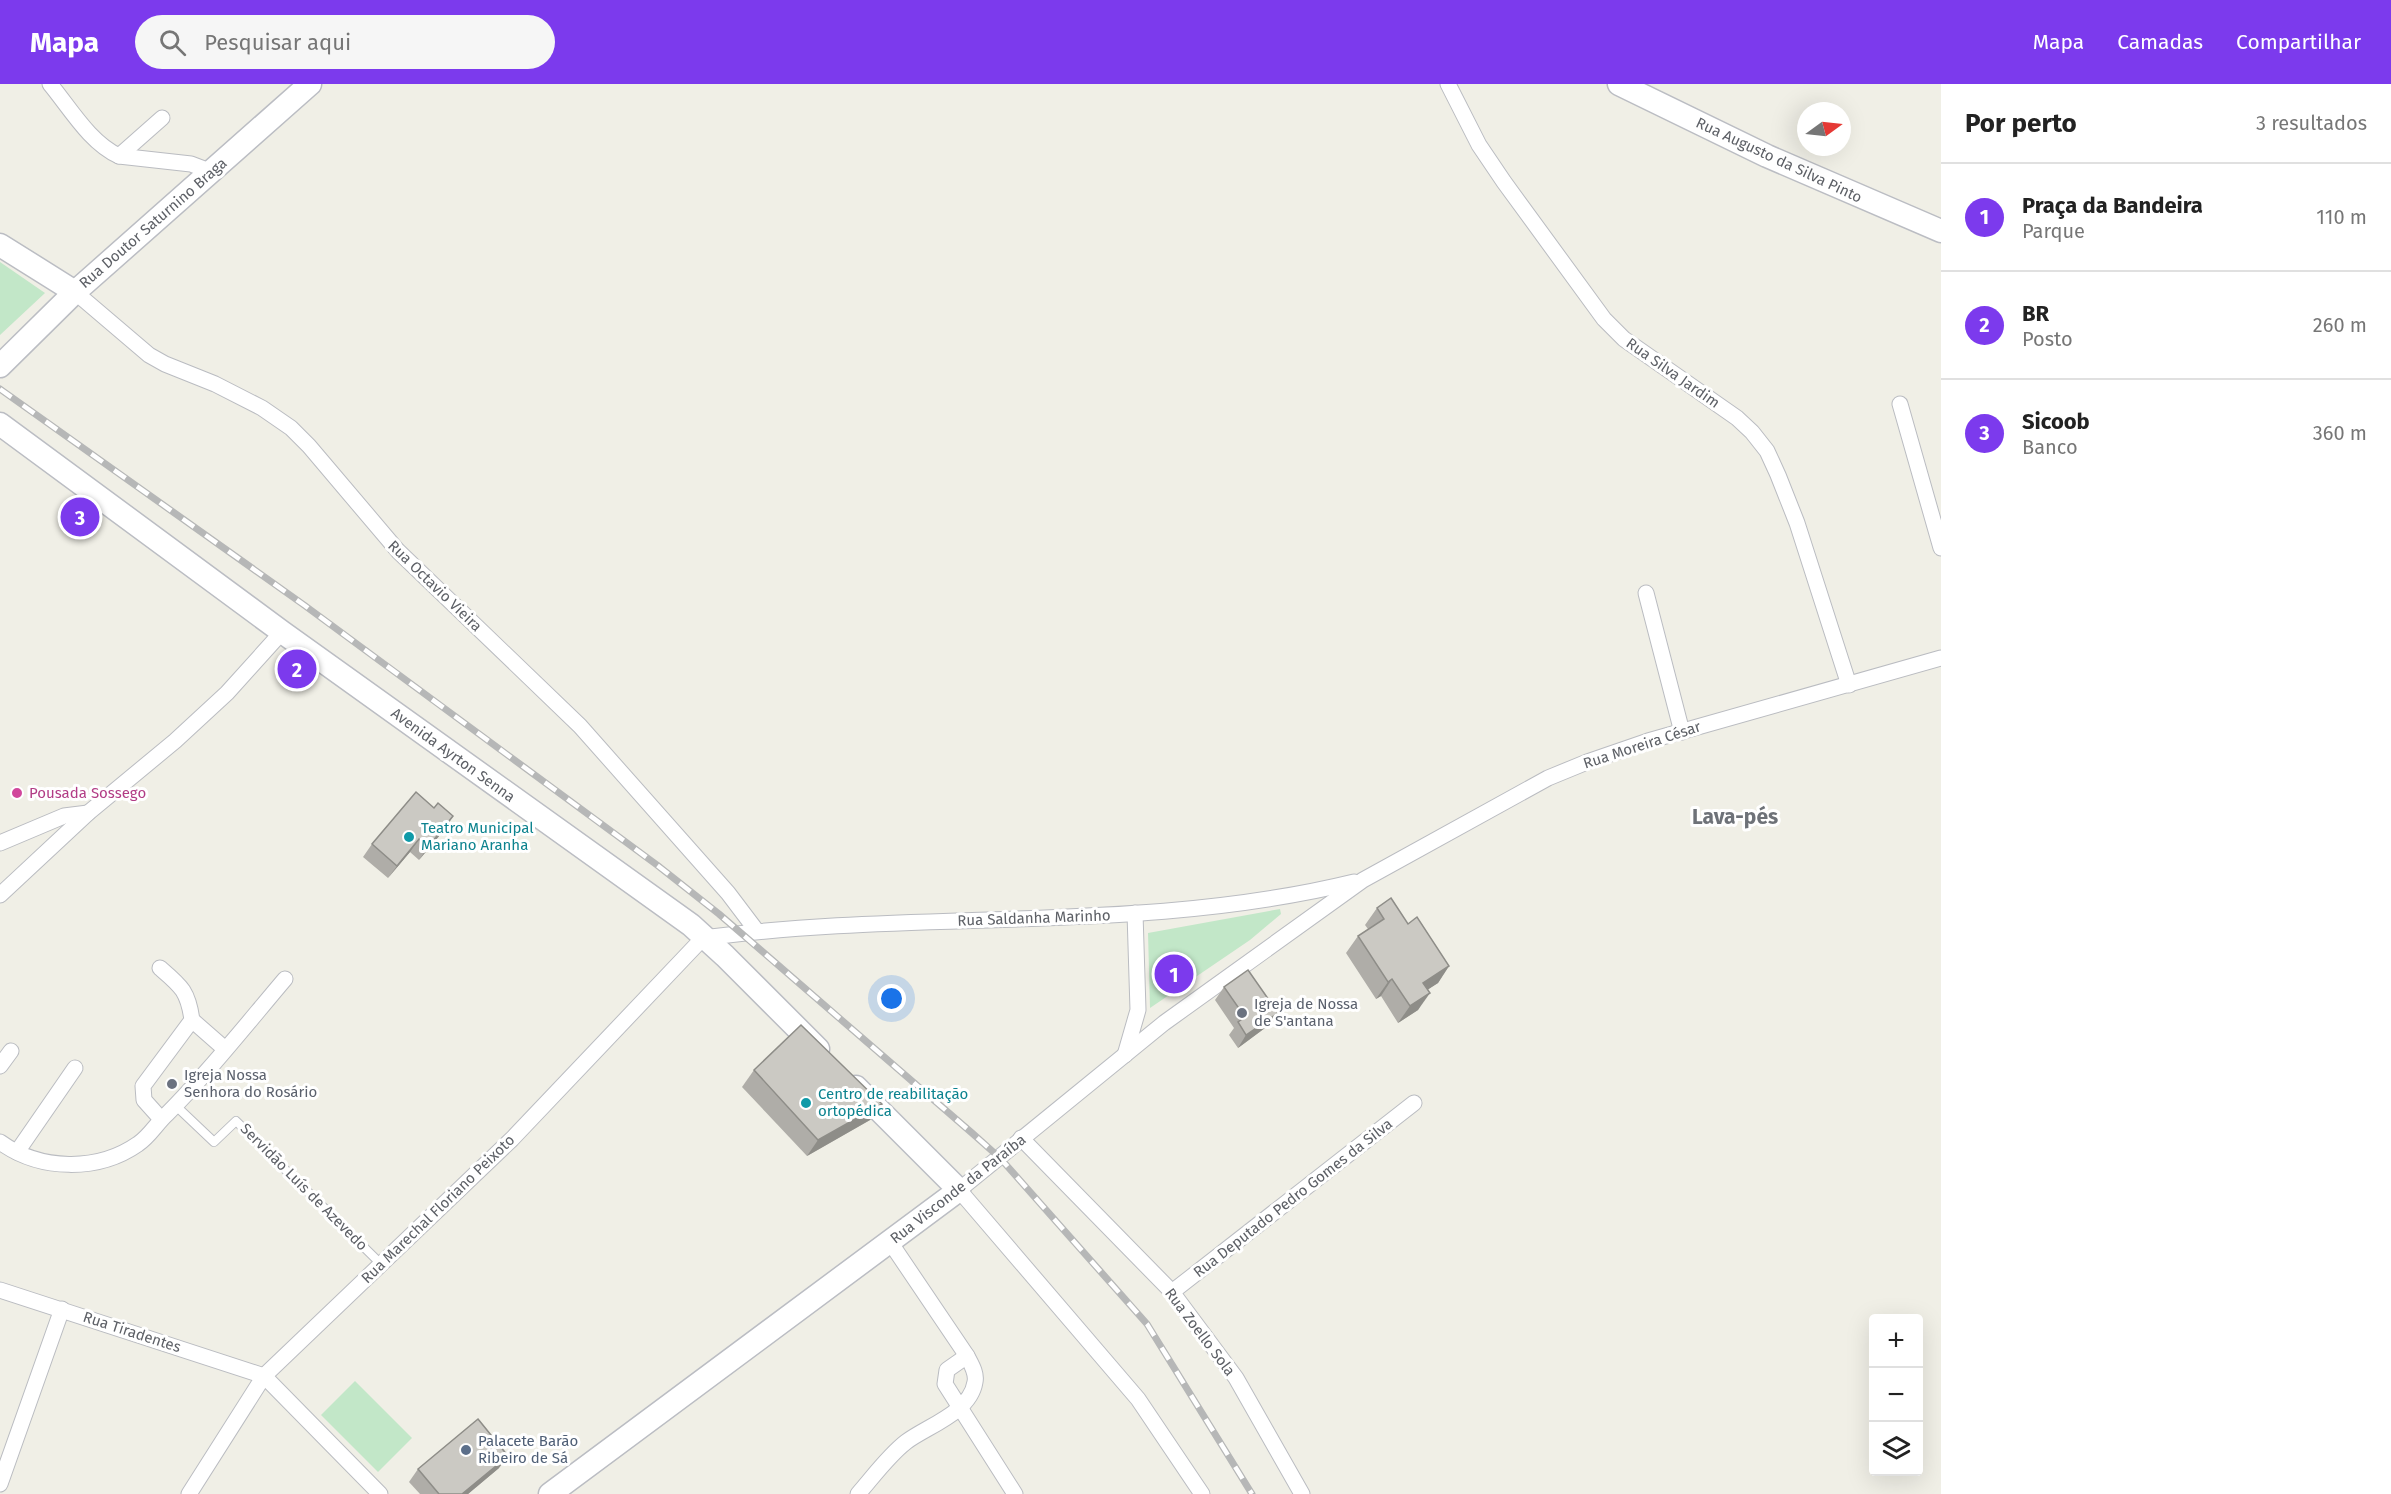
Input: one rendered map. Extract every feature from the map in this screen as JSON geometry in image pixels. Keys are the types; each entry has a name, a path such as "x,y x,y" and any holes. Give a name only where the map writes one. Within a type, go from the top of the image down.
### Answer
{"main road":[{"name":"Rua Doutor Saturnino Braga","path":"0,366 75,292 310,84"},
{"name":"Rua Augusto da Silva Pinto","path":"1619,84 1767,156 1941,231"},
{"path":"0,245 75,292"},
{"name":"Avenida Ayrton Senna","path":"0,424 282,632 691,925 959,1190"},
{"name":"Rua Visconde da Paraíba","path":"550,1494 959,1190"}],"street":[{"path":"50,84 92,134 119,156 191,164 213,172"},
{"name":"Rua Silva Jardim","path":"1448,84 1462,115 1491,163 1604,319 1624,339 1737,418 1767,451 1797,524 1849,685"},
{"path":"119,156 162,118"},
{"name":"Rua Octavio Vieira","path":"75,292 149,355 262,408 291,428 398,551 580,726 728,893 756,930"},
{"path":"1900,404 1941,548"},
{"path":"1646,593 1682,732"},
{"path":"0,895 88,813 175,741 227,693 282,632"},
{"name":"Rua Moreira César","path":"1363,880 1548,778 1616,751 1941,658"},
{"path":"0,843 64,816 88,813"},
{"name":"Rua Saldanha Marinho","path":"703,938 756,930 1135,913 1260,902 1363,880"},
{"name":"Rua Visconde da Paraíba","path":"959,1190 1164,1023 1363,880"},
{"path":"1125,1056 1138,1010 1135,913"},
{"name":"Rua Marechal Floriano Peixoto","path":"189,1494 264,1376 512,1139 703,938"},
{"path":"160,968 184,989 192,1020 225,1049"},
{"path":"0,1142 16,1152 70,1165 108,1160 140,1143 285,979"},
{"path":"1138,1010 1152,1020 1164,1023"},
{"path":"161,1119 144,1100 143,1086 192,1020"},
{"path":"0,1066 11,1051"},
{"path":"16,1152 75,1068"},
{"name":"Rua Deputado Pedro Gomes da Silva","path":"1172,1292 1414,1104"},
{"name":"Rua Zoello Sola","path":"1021,1138 1172,1292 1236,1378 1302,1494"},
{"path":"959,1190 1138,1399 1202,1494"},
{"path":"858,1494 906,1442 959,1408 976,1381 967,1356 891,1242"},
{"name":"Rua Tiradentes","path":"0,1290 264,1376"},
{"path":"0,1484 62,1309"},
{"path":"967,1356 947,1370 944,1378 947,1388 1015,1494"},
{"path":"264,1376 380,1494"},
{"path":"1178,1457 1191,1494"}],"lane":[{"name":"Servidão Luís de Azevedo","path":"175,1106 214,1142 236,1120 380,1263"}],"green space":[{"path":"0,262 45,293 0,335"},
{"path":"1280,909 1281,914 1250,940 1150,1008 1148,933"},
{"path":"355,1381 412,1438 378,1472 321,1415"}],"building":[{"name":"Teatro Municipal Mariano Aranha","path":"416,792 434,808 438,803 453,816 428,847 419,839 397,866 372,844"},
{"path":"1391,898 1408,924 1417,917 1449,966 1423,983 1430,993 1410,1006 1392,979 1388,982 1358,936 1384,919 1377,908"},
{"path":"1248,970 1278,1013 1246,1035 1238,1022 1245,1017 1224,987"},
{"name":"Centro de reabilitação ortopédica","path":"801,1025 882,1104 818,1140 754,1070"},
{"name":"Palacete Barão Ribeiro de Sá","path":"478,1419 508,1456 462,1494 439,1494 418,1469"}],"railway":[{"path":"0,389 304,605 657,865 719,914 972,1133 1000,1158 1147,1324 1252,1494"}],"place":[{"name":"Sicoob","path":"80,517"},
{"name":"BR","path":"297,669"},
{"name":"Pousada Sossego","path":"17,793"},
{"name":"Teatro Municipal Mariano Aranha","path":"409,837"},
{"name":"Praça da Bandeira","path":"1174,974"},
{"name":"Igreja de Nossa de S'antana","path":"1242,1013"},
{"name":"Igreja Nossa Senhora do Rosário","path":"172,1084"},
{"name":"Centro de reabilitação ortopédica","path":"806,1103"},
{"name":"Palacete Barão Ribeiro de Sá","path":"466,1450"}],"district":[{"name":"Lava-pés","path":"1735,817"}]}
